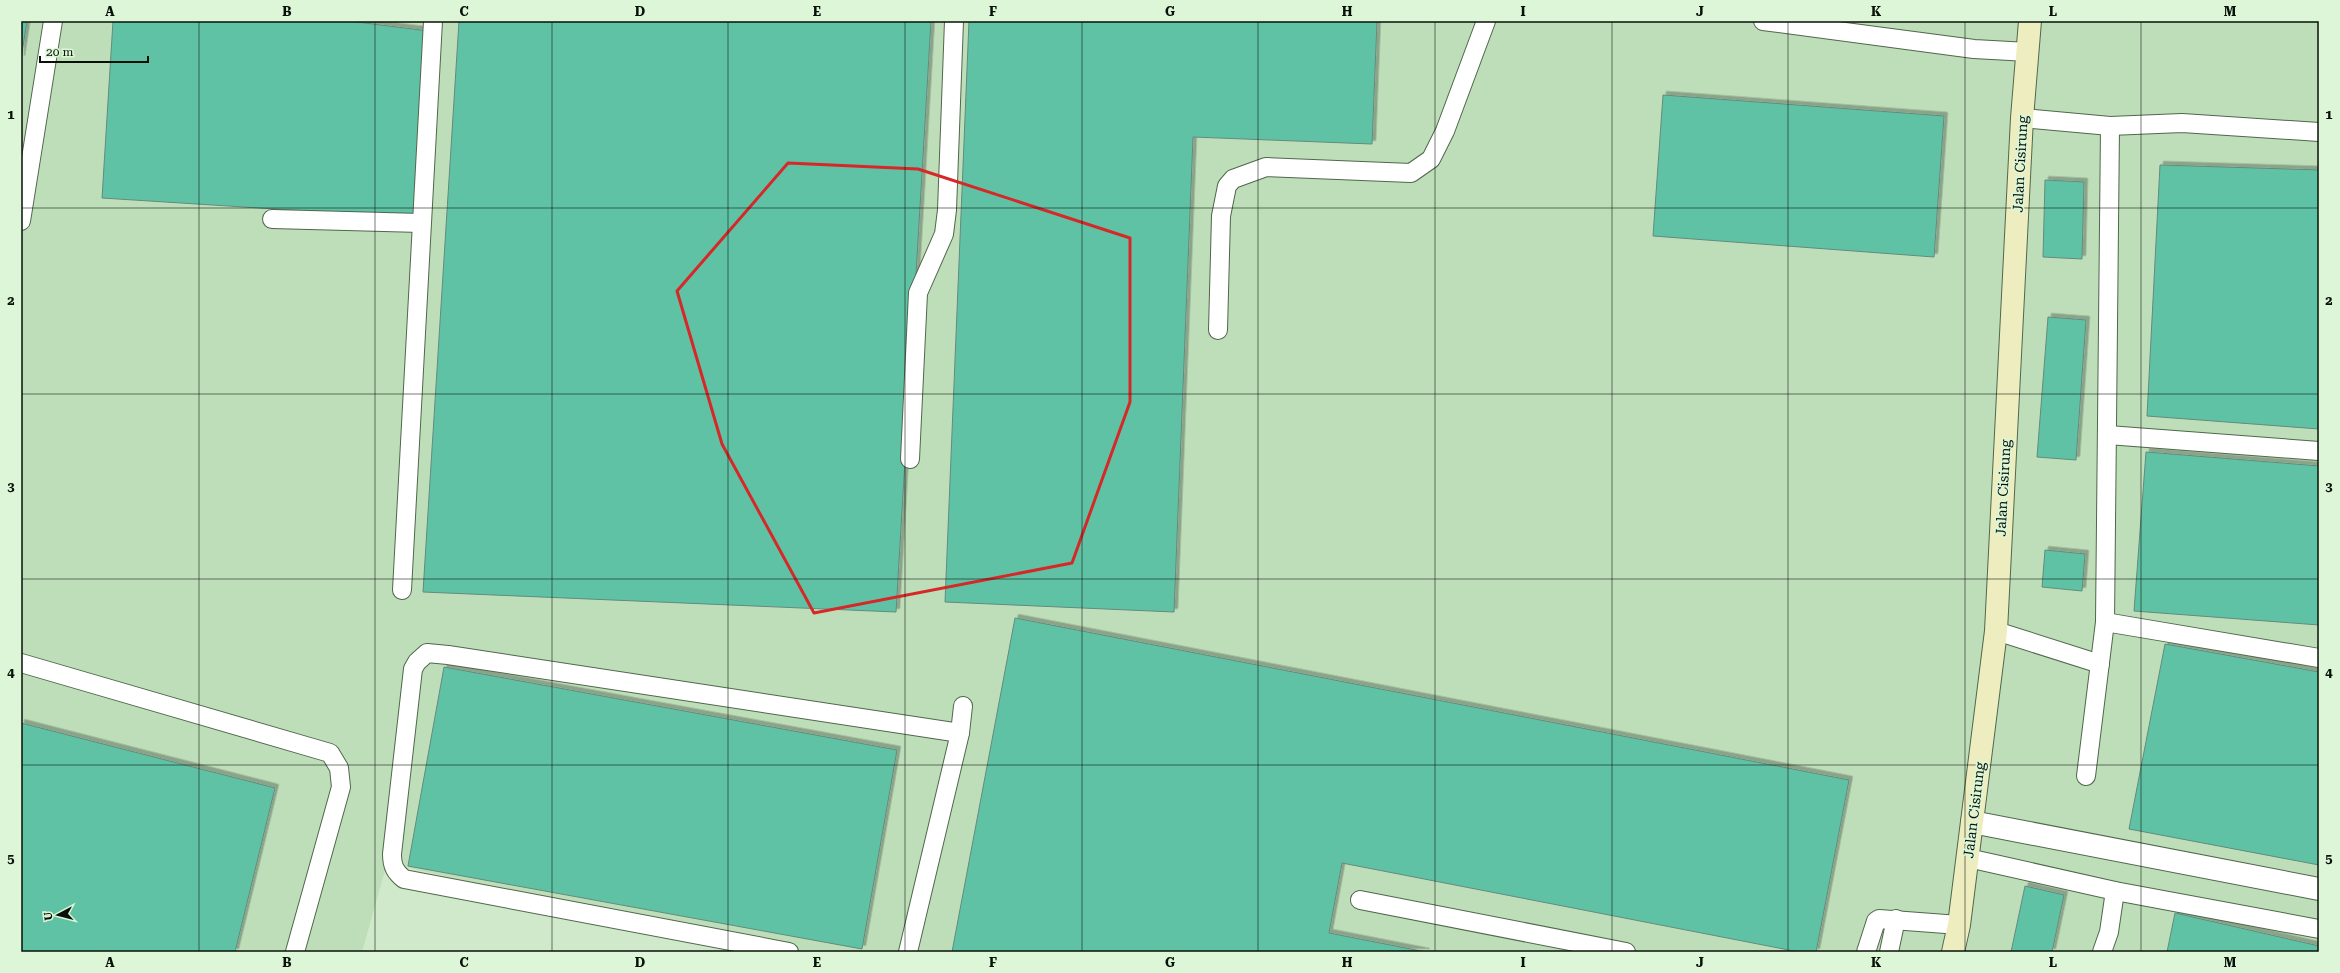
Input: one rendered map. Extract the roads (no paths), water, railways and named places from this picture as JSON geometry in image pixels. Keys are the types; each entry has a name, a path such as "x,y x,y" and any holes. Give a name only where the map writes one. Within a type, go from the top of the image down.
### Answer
{"main road":[{"name":"Jalan Cisirung","path":"1953,952 1959,925 1968,858 1996,631 2022,118 2030,21"}],"street":[{"path":"1972,822 2319,889"}],"lane":[{"path":"21,220 53,21"},
{"path":"402,590 433,21"},
{"path":"910,459 918,293 944,234 948,210 954,21"},
{"path":"1218,330 1221,216 1227,186 1230,182 1241,174 1266,167 1411,173 1431,159 1445,131 1486,21"},
{"path":"1762,21 1974,49 2028,52"},
{"path":"2022,118 2110,126 2182,123 2319,132"},
{"path":"2086,776 2105,622 2110,126"},
{"path":"272,219 421,223"},
{"path":"2108,435 2319,451"},
{"path":"2105,622 2319,658"},
{"path":"1996,631 2100,664"},
{"path":"789,952 404,879 398,874 392,865 392,854 414,669 417,662 427,653 448,655 960,732"},
{"path":"21,664 330,753 339,768 341,787 295,952"},
{"path":"908,952 960,732 963,706"},
{"path":"1968,858 2115,891 2319,929"},
{"path":"2102,952 2109,932 2115,891"},
{"path":"1360,900 1626,952"},
{"path":"1866,952 1876,921 1896,919 1959,925"},
{"path":"1889,952 1896,919"}]}
